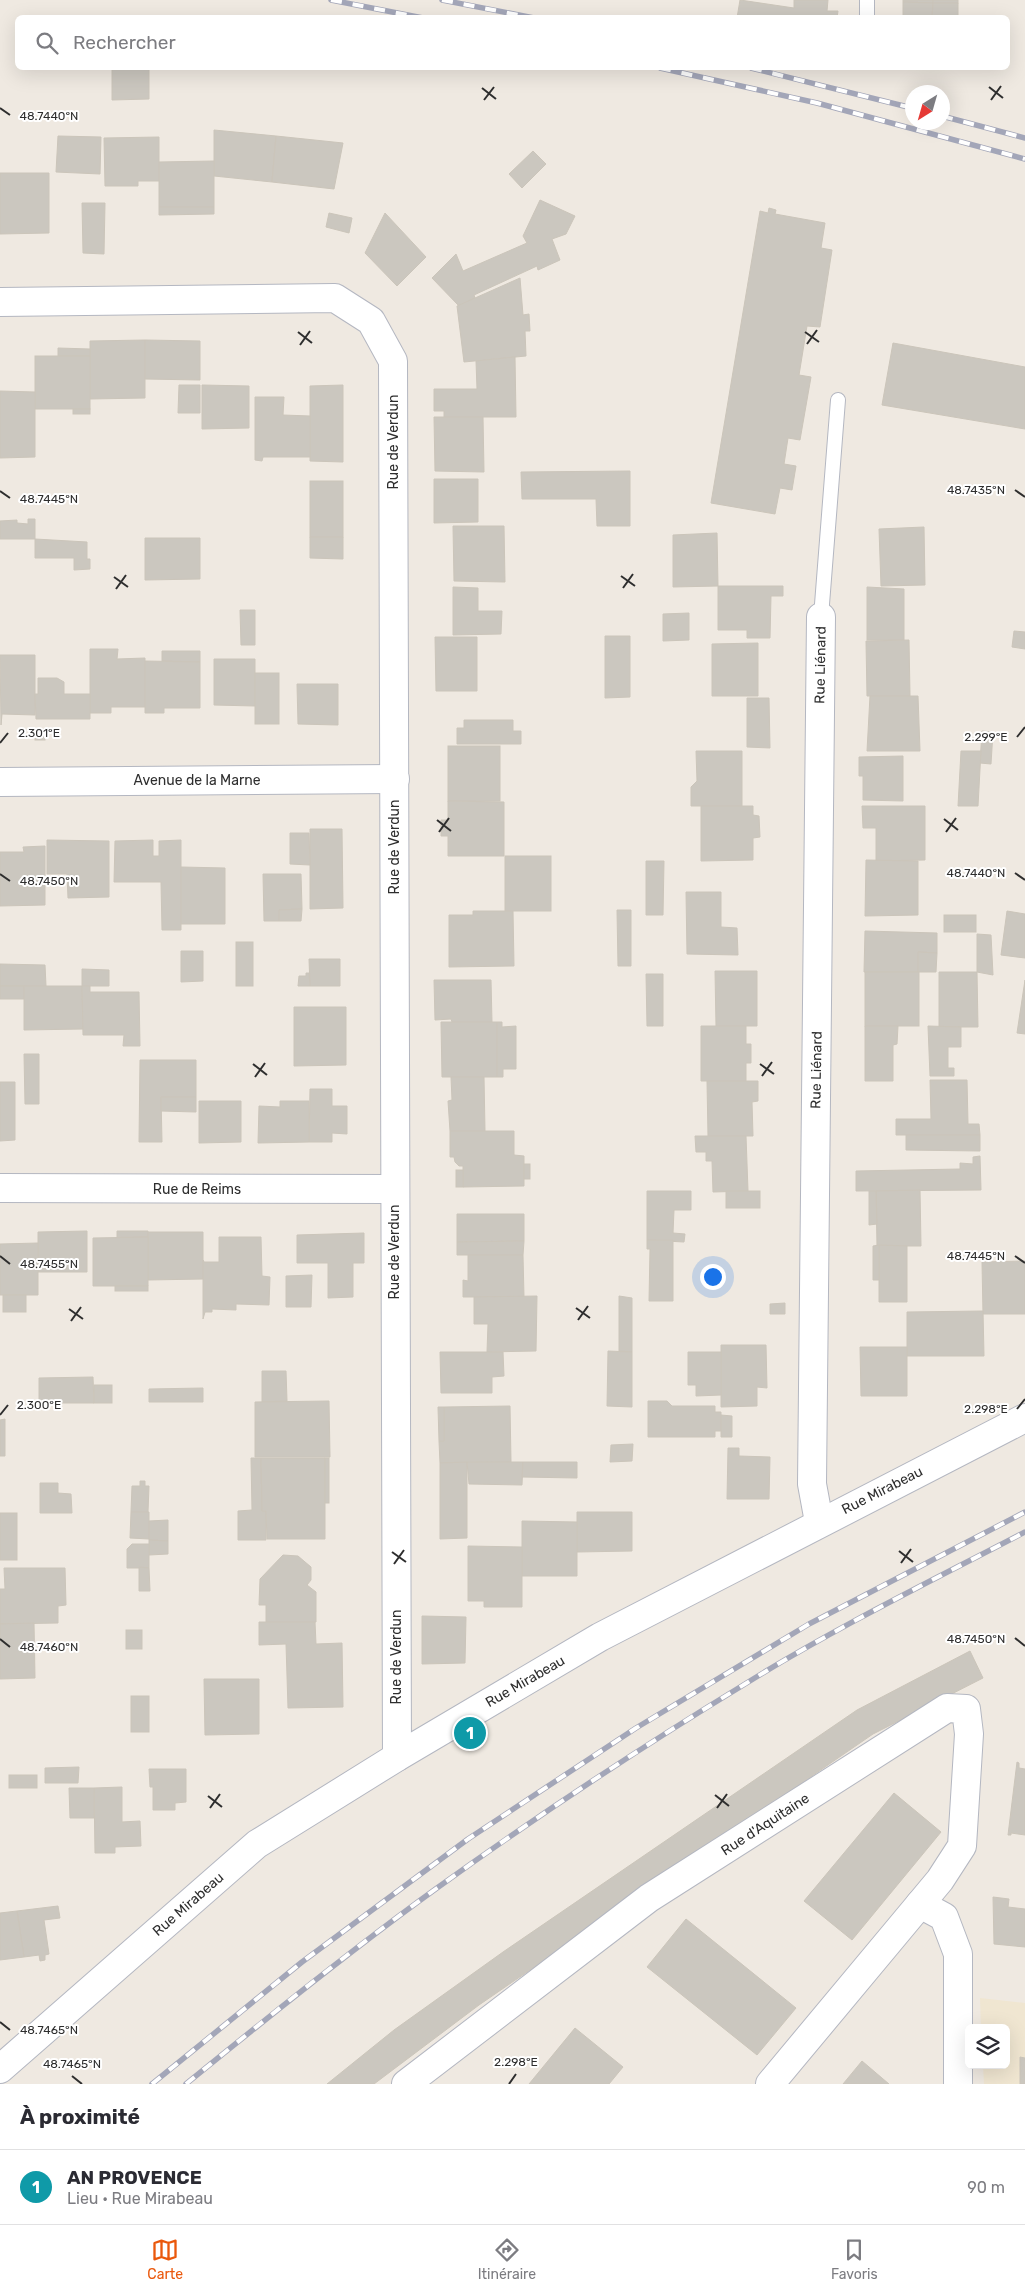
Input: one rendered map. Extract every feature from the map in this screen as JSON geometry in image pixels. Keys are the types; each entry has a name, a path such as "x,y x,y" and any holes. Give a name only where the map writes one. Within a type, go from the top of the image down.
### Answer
{"street":[{"name":"Rue de Verdun","path":"0,302 335,298 371,320 393,361 397,1757"},
{"name":"Rue Liénard","path":"819,1522 812,1484 821,617"},
{"name":"Avenue de la Marne","path":"0,782 395,779"},
{"name":"Rue de Reims","path":"0,1188 394,1189"},
{"name":"Rue Mirabeau","path":"0,2069 257,1844 397,1757 600,1637 819,1522 1025,1418"},
{"name":"Rue d'Aquitaine","path":"406,2084 648,1898 947,1708 966,1709 969,1734 962,1846 940,1880 770,2084"},
{"path":"920,1904 944,1917 958,1954 958,2084"}],"lane":[{"path":"868,0 868,15"},
{"path":"821,617 838,400"}],"shaded area":[{"path":"980,1998 1025,2003 1025,2084 984,2084 983,2069 1010,2069 1010,2024 981,2024"}],"building":[{"path":"740,0 794,8 794,0 828,0 827,11 838,11 837,15 738,15"},
{"path":"903,0 933,0 933,3 903,2"},
{"path":"933,0 958,0 958,3 933,3"},
{"path":"903,2 933,3 932,15 903,15"},
{"path":"933,3 958,3 958,15 932,15"},
{"path":"112,70 149,70 149,99 112,100"},
{"path":"214,130 276,136 272,182 214,176"},
{"path":"58,136 101,137 100,174 56,172"},
{"path":"276,136 343,143 334,189 272,182"},
{"path":"159,137 159,181 138,181 138,186 105,186 104,138"},
{"path":"533,151 546,164 522,188 509,174"},
{"path":"214,161 214,207 159,207 159,162"},
{"path":"0,173 49,173 49,233 0,234"},
{"path":"540,200 575,216 566,234 552,239 560,260 538,270 537,266 474,295 475,298 459,306 432,278 456,254 463,271 527,243 523,236"},
{"path":"82,203 105,203 104,254 83,253"},
{"path":"159,207 214,207 214,214 159,215"},
{"path":"769,208 776,210 775,214 825,223 821,248 832,250 820,327 807,326 799,375 811,377 800,440 788,438 784,464 796,466 792,490 780,488 775,514 711,503 760,211 768,213"},
{"path":"329,213 352,218 349,233 326,227"},
{"path":"385,213 426,257 397,286 365,253"},
{"path":"520,278 523,315 529,314 530,331 525,331 526,356 464,362 457,306"},
{"path":"145,340 145,398 90,399 90,341"},
{"path":"145,340 200,341 200,380 145,379"},
{"path":"893,343 1025,367 1025,429 882,405"},
{"path":"58,348 90,349 90,356 58,356"},
{"path":"35,356 90,356 90,409 35,409"},
{"path":"515,357 516,417 444,417 444,411 434,411 434,389 477,389 476,361"},
{"path":"179,385 200,385 200,413 178,413"},
{"path":"202,385 249,386 249,428 202,429"},
{"path":"343,385 343,462 310,461 310,386"},
{"path":"0,391 35,392 35,457 0,458"},
{"path":"255,397 284,397 283,415 310,416 310,457 263,457 262,461 255,460"},
{"path":"73,409 90,409 90,414 73,414"},
{"path":"434,417 483,417 484,472 435,471"},
{"path":"630,471 630,526 597,526 596,499 522,499 521,472"},
{"path":"434,479 478,479 478,522 434,523"},
{"path":"310,481 343,481 343,537 310,537"},
{"path":"28,519 35,519 35,539 0,539 0,521 17,520 17,523 28,524"},
{"path":"453,526 504,526 505,582 454,581"},
{"path":"924,527 925,585 881,586 879,529"},
{"path":"717,533 718,586 673,587 673,535"},
{"path":"310,537 343,537 343,559 310,558"},
{"path":"145,538 200,538 200,579 145,580"},
{"path":"35,539 87,542 87,559 90,559 90,569 74,570 74,558 35,558"},
{"path":"718,586 783,586 783,596 771,596 770,638 747,638 747,630 718,630"},
{"path":"453,587 478,588 478,611 502,611 501,634 453,635"},
{"path":"867,587 904,589 904,640 867,640"},
{"path":"240,610 255,610 255,645 241,645"},
{"path":"689,613 689,640 663,641 663,614"},
{"path":"1014,631 1025,632 1025,649 1012,647"},
{"path":"605,636 630,636 630,697 605,698"},
{"path":"435,637 477,637 477,691 436,691"},
{"path":"909,640 910,696 867,696 866,641"},
{"path":"758,643 758,696 712,696 712,644"},
{"path":"90,649 118,649 117,659 145,658 145,707 111,707 111,713 90,713"},
{"path":"162,651 200,651 200,662 162,661"},
{"path":"0,655 35,655 35,715 2,714 1,725"},
{"path":"214,659 255,659 255,706 214,705"},
{"path":"145,661 200,662 200,708 164,708 164,713 145,713"},
{"path":"255,673 279,673 279,724 255,724"},
{"path":"38,678 57,678 64,682 64,694 90,694 90,719 36,719 35,694 38,694"},
{"path":"297,684 338,684 338,725 298,724"},
{"path":"870,696 918,696 920,751 867,751"},
{"path":"747,698 769,698 770,748 747,747"},
{"path":"464,720 513,720 513,731 521,731 521,744 457,744 457,728 464,728"},
{"path":"35,729 45,729 45,740 35,740"},
{"path":"982,731 993,732 991,764 980,763"},
{"path":"448,746 500,746 500,801 448,801"},
{"path":"696,751 742,751 742,806 691,806 691,787 697,781"},
{"path":"961,751 981,751 978,806 958,806"},
{"path":"903,756 903,801 863,800 863,776 859,776 859,757"},
{"path":"448,801 504,802 504,856 448,856 448,836 441,836 441,820 448,820"},
{"path":"701,806 753,806 753,815 759,816 760,837 753,838 753,860 701,861"},
{"path":"862,806 925,806 925,860 876,861 876,828 863,828"},
{"path":"310,829 342,829 343,908 310,909"},
{"path":"290,833 309,833 310,865 290,864"},
{"path":"47,840 109,841 109,897 68,898 67,874 47,874"},
{"path":"153,840 153,856 159,856 159,841 181,840 181,930 162,930 161,882 114,882 115,841"},
{"path":"45,846 45,905 0,906 0,852 24,852 23,847"},
{"path":"505,856 551,856 551,911 505,911"},
{"path":"866,860 918,861 918,915 865,916"},
{"path":"646,861 664,861 663,915 646,915"},
{"path":"181,867 225,868 225,924 181,924"},
{"path":"263,874 301,874 302,909 279,910 279,921 264,921"},
{"path":"686,892 721,892 721,927 737,928 738,955 687,954"},
{"path":"302,909 301,921 279,921 279,910"},
{"path":"617,910 631,910 631,966 618,966"},
{"path":"473,911 513,911 514,966 449,967 449,915 473,915"},
{"path":"1007,911 1025,914 1025,958 1001,955"},
{"path":"944,915 976,915 976,932 944,932"},
{"path":"865,931 937,933 937,953 918,952 918,972 864,972"},
{"path":"977,934 991,935 993,975 977,972"},
{"path":"236,942 253,942 253,986 236,986"},
{"path":"181,951 203,951 203,981 181,982"},
{"path":"918,952 937,953 936,972 918,972"},
{"path":"309,959 340,959 340,986 310,986"},
{"path":"0,964 45,965 46,986 0,986"},
{"path":"82,969 109,970 109,986 82,986"},
{"path":"715,971 757,971 757,1026 716,1026"},
{"path":"865,972 919,972 919,1026 865,1026"},
{"path":"939,972 977,972 978,1027 939,1027"},
{"path":"306,973 309,973 310,986 298,986 299,976 306,976"},
{"path":"646,974 663,974 663,1026 647,1026"},
{"path":"434,980 491,980 492,1022 452,1022 451,1019 435,1020"},
{"path":"1025,980 1025,1034 1017,1033"},
{"path":"0,986 24,986 24,999 0,999"},
{"path":"24,986 82,986 83,1029 24,1030"},
{"path":"82,986 90,986 90,992 139,992 140,1046 123,1046 124,1035 83,1035"},
{"path":"294,1007 346,1007 346,1065 294,1066"},
{"path":"441,1022 497,1022 497,1077 442,1077"},
{"path":"497,1022 502,1022 502,1027 516,1026 516,1069 503,1069 503,1077 497,1077"},
{"path":"701,1026 746,1026 746,1044 751,1044 751,1063 746,1063 746,1081 701,1081"},
{"path":"865,1026 898,1026 897,1044 893,1045 893,1081 865,1081"},
{"path":"928,1026 961,1027 961,1047 948,1047 948,1068 954,1068 954,1076 930,1076"},
{"path":"24,1054 39,1054 39,1104 25,1104"},
{"path":"140,1060 196,1060 196,1097 161,1097 162,1142 139,1142"},
{"path":"451,1077 484,1077 485,1131 450,1131 448,1101 452,1100"},
{"path":"930,1080 967,1080 968,1124 979,1124 980,1135 896,1135 896,1119 931,1119"},
{"path":"707,1081 758,1081 758,1101 752,1102 753,1136 708,1136"},
{"path":"0,1082 15,1082 15,1140 0,1141"},
{"path":"310,1089 332,1089 332,1106 347,1106 347,1134 332,1133 332,1142 309,1142"},
{"path":"161,1097 196,1097 196,1112 161,1111"},
{"path":"199,1101 241,1101 241,1142 199,1143"},
{"path":"280,1101 309,1101 309,1142 258,1143 259,1106 280,1107"},
{"path":"450,1131 514,1131 514,1155 524,1156 524,1186 463,1187 463,1166 459,1166 455,1162 454,1157 450,1157"},
{"path":"906,1135 980,1135 980,1151 906,1150"},
{"path":"695,1136 746,1136 748,1191 713,1192 712,1161 706,1161 706,1152 696,1152"},
{"path":"980,1156 981,1190 856,1191 856,1171 960,1169 960,1163 973,1164 973,1157"},
{"path":"524,1164 530,1164 530,1179 524,1179"},
{"path":"456,1170 463,1170 463,1187 456,1187"},
{"path":"920,1190 921,1246 877,1246 876,1191"},
{"path":"647,1191 691,1191 691,1210 674,1210 673,1233 685,1234 684,1242 647,1240"},
{"path":"726,1191 760,1191 760,1208 726,1208"},
{"path":"869,1191 876,1191 877,1224 869,1225"},
{"path":"457,1214 524,1214 524,1241 457,1242"},
{"path":"87,1231 87,1272 38,1272 38,1232"},
{"path":"117,1231 148,1231 148,1237 117,1238"},
{"path":"148,1232 203,1232 203,1279 148,1280"},
{"path":"364,1233 364,1263 353,1263 353,1297 328,1298 328,1263 297,1263 297,1235"},
{"path":"148,1237 148,1286 93,1286 93,1238"},
{"path":"219,1237 261,1237 262,1276 270,1277 269,1305 236,1304 236,1310 212,1309 212,1312 205,1312 203,1319 203,1260 204,1262 219,1262"},
{"path":"647,1240 673,1240 673,1301 649,1301 650,1249 647,1249"},
{"path":"524,1241 523,1255 457,1255 457,1242"},
{"path":"38,1243 38,1295 0,1295 0,1244"},
{"path":"879,1245 907,1246 907,1302 879,1302"},
{"path":"879,1245 879,1280 873,1280 873,1246"},
{"path":"468,1255 523,1255 524,1297 463,1297 463,1280 468,1281"},
{"path":"1025,1261 1025,1314 983,1314 982,1262"},
{"path":"312,1275 311,1307 286,1307 286,1276"},
{"path":"115,1286 148,1286 148,1291 115,1291"},
{"path":"3,1295 26,1295 26,1312 3,1312"},
{"path":"537,1296 536,1351 487,1352 488,1324 474,1324 474,1297"},
{"path":"619,1296 632,1298 632,1352 619,1351"},
{"path":"785,1303 785,1314 770,1314 770,1304"},
{"path":"983,1311 984,1356 907,1356 907,1312"},
{"path":"721,1345 766,1345 767,1388 757,1387 757,1406 721,1407"},
{"path":"860,1347 907,1347 907,1396 861,1396"},
{"path":"608,1351 632,1352 632,1407 607,1406"},
{"path":"440,1352 503,1352 504,1376 492,1377 492,1393 441,1393"},
{"path":"688,1352 721,1352 721,1395 696,1396 696,1385 688,1385"},
{"path":"262,1371 286,1371 287,1401 262,1402"},
{"path":"93,1377 94,1403 39,1403 39,1378"},
{"path":"94,1385 112,1385 112,1403 94,1403"},
{"path":"203,1388 203,1402 149,1402 149,1389"},
{"path":"329,1401 330,1457 255,1457 255,1402"},
{"path":"648,1401 667,1401 672,1406 715,1406 715,1412 721,1412 721,1431 715,1431 715,1437 648,1437"},
{"path":"510,1406 511,1462 440,1463 439,1441 444,1441 444,1407"},
{"path":"438,1407 444,1407 444,1441 439,1441"},
{"path":"721,1415 732,1416 732,1437 721,1437"},
{"path":"5,1419 5,1456 0,1456 0,1420"},
{"path":"633,1444 632,1461 610,1462 611,1445"},
{"path":"728,1448 739,1448 739,1456 770,1457 769,1499 727,1499"},
{"path":"251,1458 261,1458 262,1511 266,1511 266,1540 238,1540 238,1511 252,1510"},
{"path":"261,1458 325,1458 325,1539 267,1539 266,1511 262,1511"},
{"path":"325,1458 329,1458 329,1503 325,1503"},
{"path":"467,1462 467,1538 440,1539 440,1463"},
{"path":"467,1462 523,1462 522,1485 469,1484"},
{"path":"523,1462 577,1462 577,1478 522,1477"},
{"path":"140,1481 145,1481 145,1486 149,1486 148,1512 131,1512 132,1486 140,1486"},
{"path":"40,1483 58,1483 58,1493 71,1494 72,1513 40,1513"},
{"path":"131,1512 149,1512 149,1539 130,1538"},
{"path":"577,1512 632,1512 632,1551 577,1552"},
{"path":"0,1513 17,1513 17,1560 0,1560"},
{"path":"168,1520 168,1541 149,1540 149,1521"},
{"path":"522,1521 577,1522 577,1576 522,1576"},
{"path":"149,1540 168,1541 168,1554 149,1555"},
{"path":"132,1544 149,1544 149,1568 127,1568 127,1549"},
{"path":"468,1546 522,1547 522,1607 484,1607 484,1601 468,1601"},
{"path":"283,1555 298,1556 311,1567 311,1580 307,1585 316,1592 316,1622 266,1622 266,1605 259,1605 260,1579"},
{"path":"139,1567 149,1568 150,1591 139,1591"},
{"path":"4,1568 65,1568 66,1605 58,1606 58,1623 0,1624 0,1589 5,1589"},
{"path":"422,1616 466,1617 465,1663 422,1664"},
{"path":"259,1622 315,1622 316,1644 342,1643 343,1707 288,1708 286,1644 259,1645"},
{"path":"34,1623 35,1678 0,1679 0,1624"},
{"path":"126,1630 142,1630 142,1649 126,1649"},
{"path":"970,1651 983,1678 873,1734 479,2005 374,2084 327,2084 394,2030 503,1952 857,1710"},
{"path":"204,1679 259,1679 259,1734 205,1735"},
{"path":"131,1696 149,1696 149,1732 131,1732"},
{"path":"472,1729 477,1737 466,1744 461,1737"},
{"path":"1017,1762 1019,1763 1019,1768 1025,1769 1025,1835 1011,1833 1011,1835 1008,1835"},
{"path":"79,1767 78,1783 45,1783 45,1768"},
{"path":"149,1769 186,1769 186,1802 175,1803 175,1810 153,1810 153,1787 150,1787"},
{"path":"9,1775 37,1775 37,1788 9,1788"},
{"path":"122,1787 122,1822 140,1821 141,1846 115,1847 115,1853 95,1853 94,1788"},
{"path":"69,1788 94,1788 94,1818 70,1818"},
{"path":"894,1793 941,1832 852,1940 804,1901"},
{"path":"993,1897 1009,1899 1008,1907 1025,1909 1025,1947 994,1944"},
{"path":"58,1906 60,1918 44,1920 49,1954 45,1955 45,1960 40,1961 39,1955 24,1957 17,1911"},
{"path":"17,1911 24,1957 0,1960 0,1913"},
{"path":"686,1919 796,2008 757,2055 647,1967"},
{"path":"575,2028 623,2067 609,2084 529,2084"},
{"path":"1020,2057 1025,2058 1025,2084 1020,2084"},
{"path":"862,2061 889,2084 843,2084"}],"railway":[{"path":"331,0 408,15"},
{"path":"442,0 519,15"},
{"path":"669,70 817,103 1025,159"},
{"path":"759,70 905,106"},
{"path":"950,118 1025,138"},
{"path":"152,2084 302,1962 468,1839 636,1728 809,1624 1025,1512"},
{"path":"186,2084 310,1984 405,1911 589,1783 779,1663 884,1605 1025,1532"}],"place":[{"name":"AN PROVENCE","path":"470,1733"}]}
